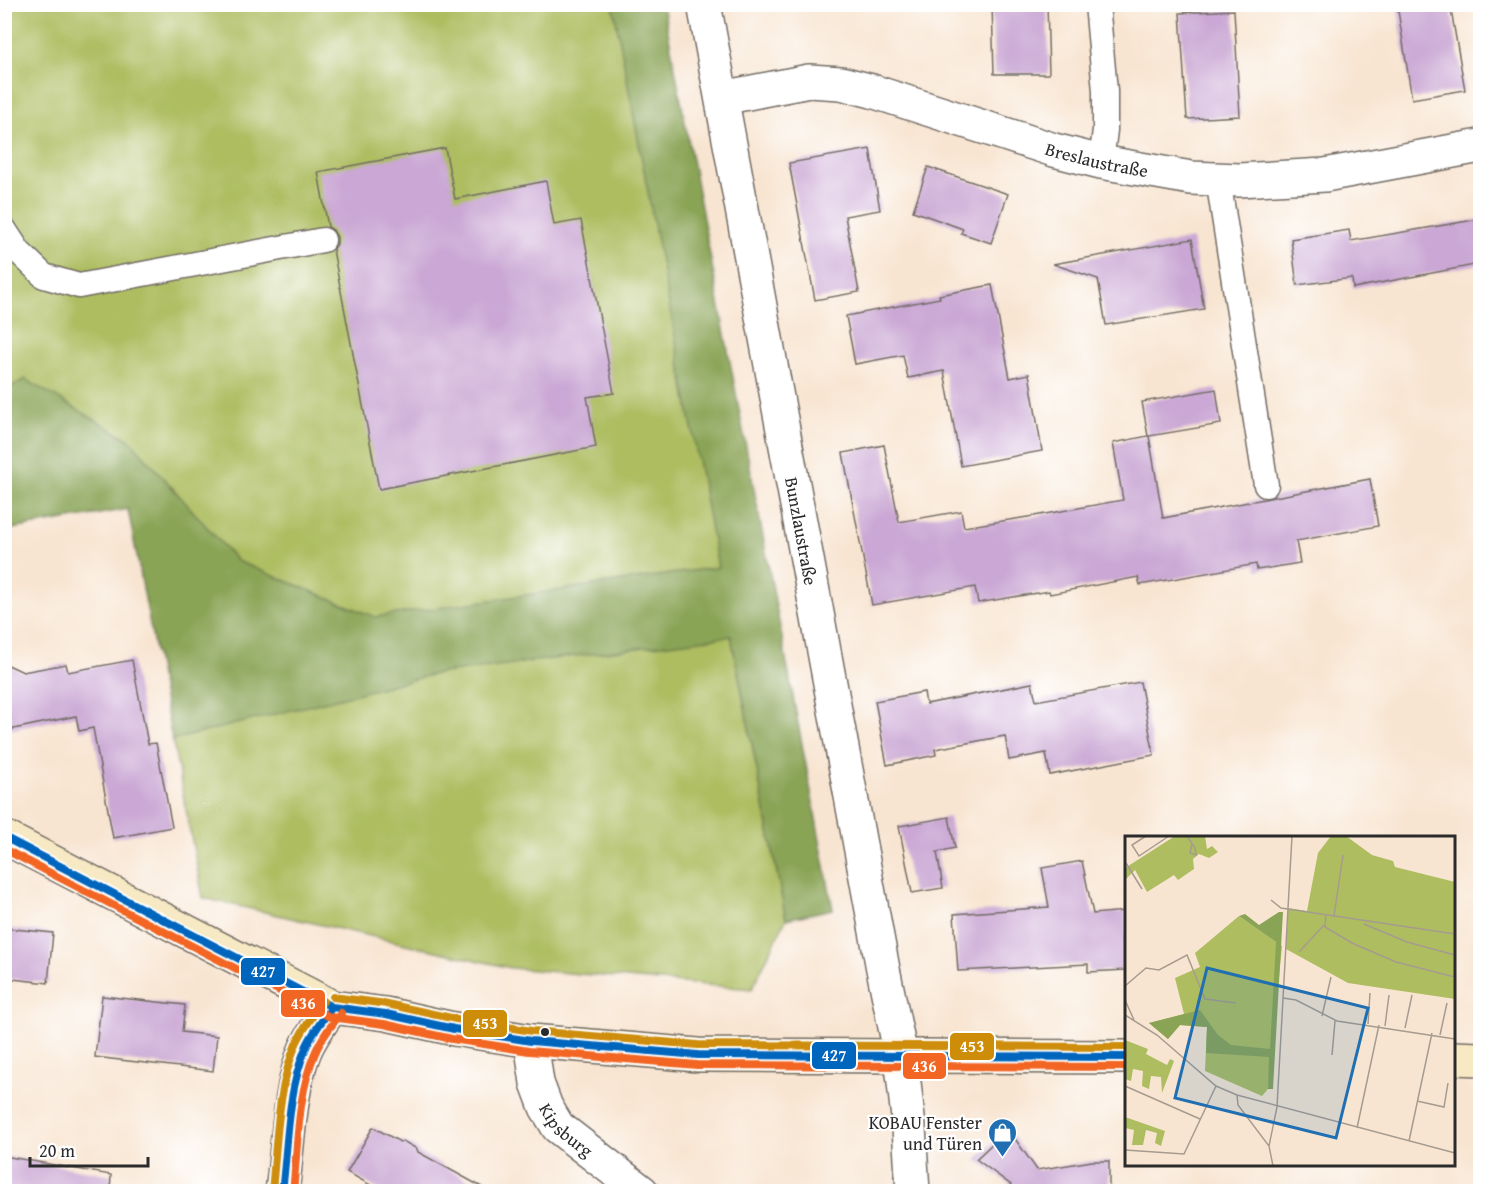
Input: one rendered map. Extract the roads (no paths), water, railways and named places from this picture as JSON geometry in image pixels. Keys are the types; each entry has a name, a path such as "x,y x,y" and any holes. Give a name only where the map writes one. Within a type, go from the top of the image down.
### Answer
{"street":[{"name":"Bunzlaustraße","path":"704,4 884,976 901,1056"},
{"name":"Breslaustraße","path":"722,98 809,81 841,84 872,91 1054,150 1101,162 1191,178 1270,179 1325,175 1480,146"},
{"path":"4,837 332,1007 387,1014 453,1029 531,1041 698,1055 1125,1057"},
{"path":"282,1191 296,1077 305,1050 332,1007"},
{"name":"Kipsburg","path":"531,1041 537,1083 546,1107 558,1127 642,1191"},
{"path":"901,1056 913,1191"},
{"path":"1455,1058 1480,1059"}],"lane":[{"path":"1097,4 1105,91 1105,130 1101,162"},
{"path":"1218,179 1266,485"},
{"path":"4,230 19,252 44,276 79,286 323,240"}],"place":[{"name":"KOBAU Fenster und Türen","path":"1003,1158"}]}
